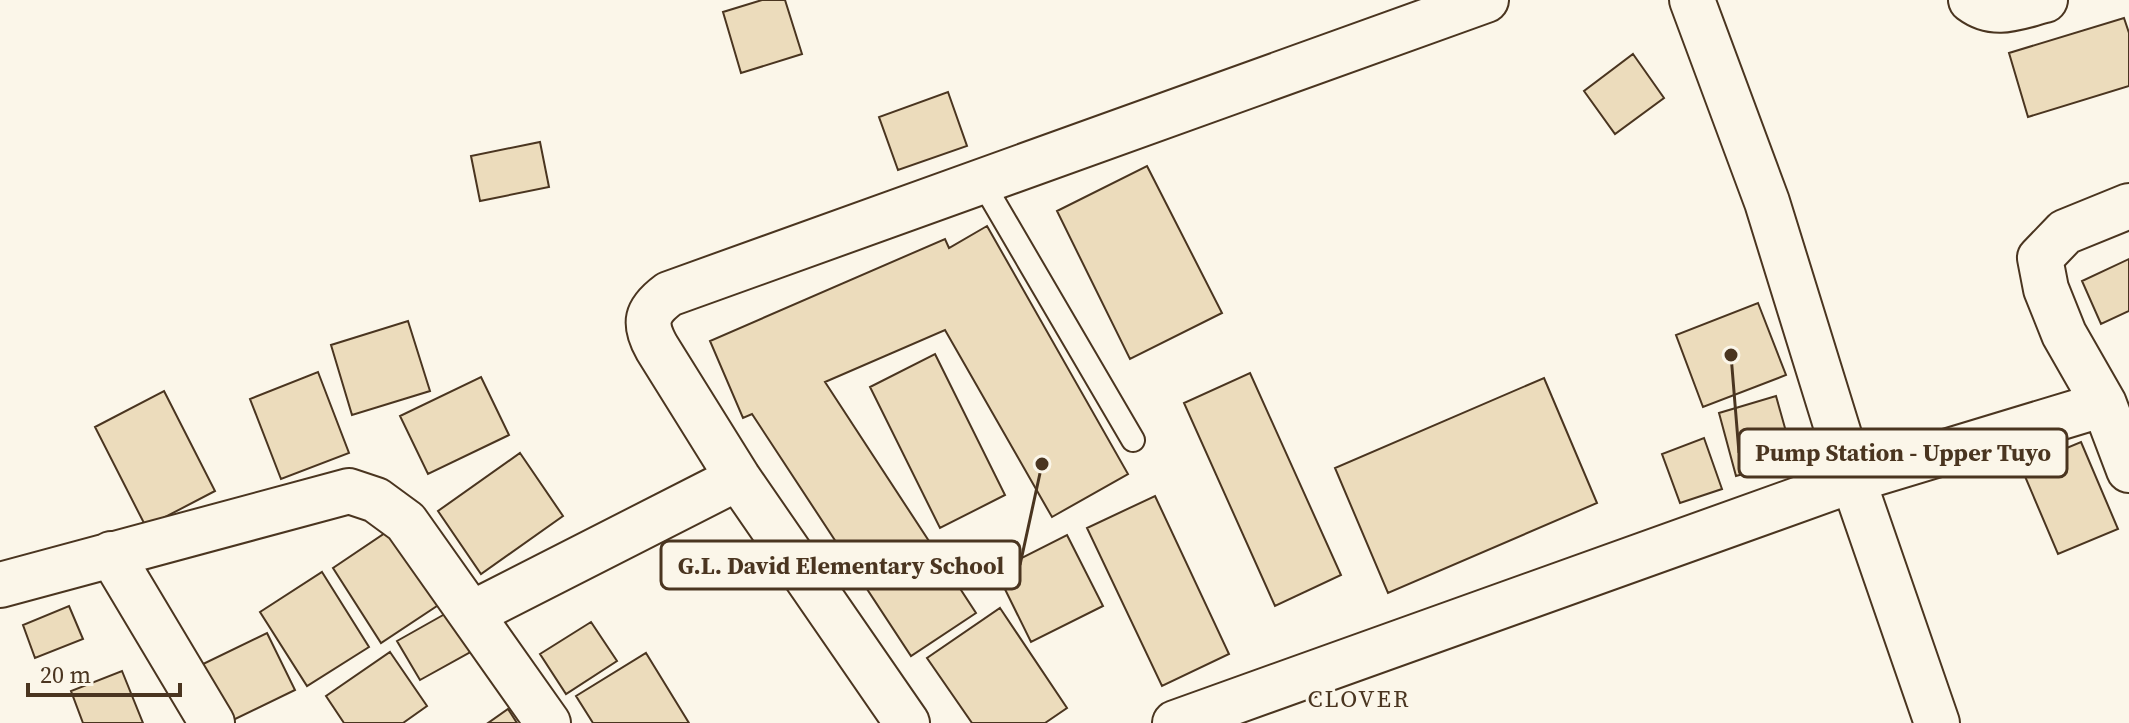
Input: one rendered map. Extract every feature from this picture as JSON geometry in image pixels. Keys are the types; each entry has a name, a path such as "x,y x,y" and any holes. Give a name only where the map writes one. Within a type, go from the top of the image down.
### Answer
{"street":[{"path":"907,723 738,478 648,332 654,305 669,294 1486,0"},
{"path":"1692,0 1767,202 1853,480 1937,723"},
{"path":"1971,0 1985,10 2008,9 2045,0"},
{"path":"2129,206 2065,232 2040,258 2046,289 2064,334 2104,404 2129,470"},
{"path":"1175,723 1853,480 2104,404"},
{"path":"471,614 738,478"},
{"path":"0,585 349,491 376,500 406,522 548,723"},
{"path":"111,554 212,723"}],"lane":[{"path":"981,180 1133,440"}],"building":[{"path":"762,0 785,0 802,54 741,73 723,12"},
{"path":"2124,18 2129,33 2129,86 2028,117 2009,53"},
{"path":"1633,54 1664,98 1615,134 1584,91"},
{"path":"948,92 967,146 898,170 879,117"},
{"path":"540,142 549,187 480,201 471,156"},
{"path":"1147,166 1222,313 1130,359 1057,211"},
{"path":"987,226 1128,474 1052,517 945,330 825,382 976,613 911,656 752,414 743,418 710,341 945,239 949,248"},
{"path":"2129,259 2129,311 2101,324 2082,281"},
{"path":"1758,303 1786,375 1703,407 1676,335"},
{"path":"408,321 430,391 352,415 331,345"},
{"path":"935,354 1005,495 940,528 870,387"},
{"path":"318,372 349,453 281,479 250,399"},
{"path":"1250,373 1341,575 1275,606 1184,403"},
{"path":"481,377 509,435 428,474 400,416"},
{"path":"1544,378 1597,503 1388,593 1335,468"},
{"path":"164,391 215,491 146,527 95,427"},
{"path":"1776,396 1794,460 1736,476 1719,413"},
{"path":"1704,438 1722,489 1680,503 1662,454"},
{"path":"2081,442 2118,529 2058,554 2021,467"},
{"path":"520,453 563,516 481,574 438,511"},
{"path":"1155,496 1229,654 1162,686 1087,528"},
{"path":"397,525 446,600 381,643 333,568"},
{"path":"1067,535 1103,606 1031,642 996,571"},
{"path":"322,572 369,647 307,686 260,612"},
{"path":"69,606 83,639 35,658 23,625"},
{"path":"1000,608 1067,708 1045,723 972,723 927,658"},
{"path":"452,610 474,650 420,680 397,641"},
{"path":"591,622 617,661 566,694 540,654"},
{"path":"267,633 295,690 229,722 201,665"},
{"path":"390,652 427,706 403,723 344,723 326,696"},
{"path":"646,653 689,723 593,723 576,696"},
{"path":"122,671 143,723 83,723 71,691"},
{"path":"508,709 517,723 488,723"}],"place":[{"name":"Pump Station - Upper Tuyo","path":"1731,355"},
{"name":"G.L. David Elementary School","path":"1042,464"}],"district":[{"name":"CLOVER","path":"1359,699"}]}
